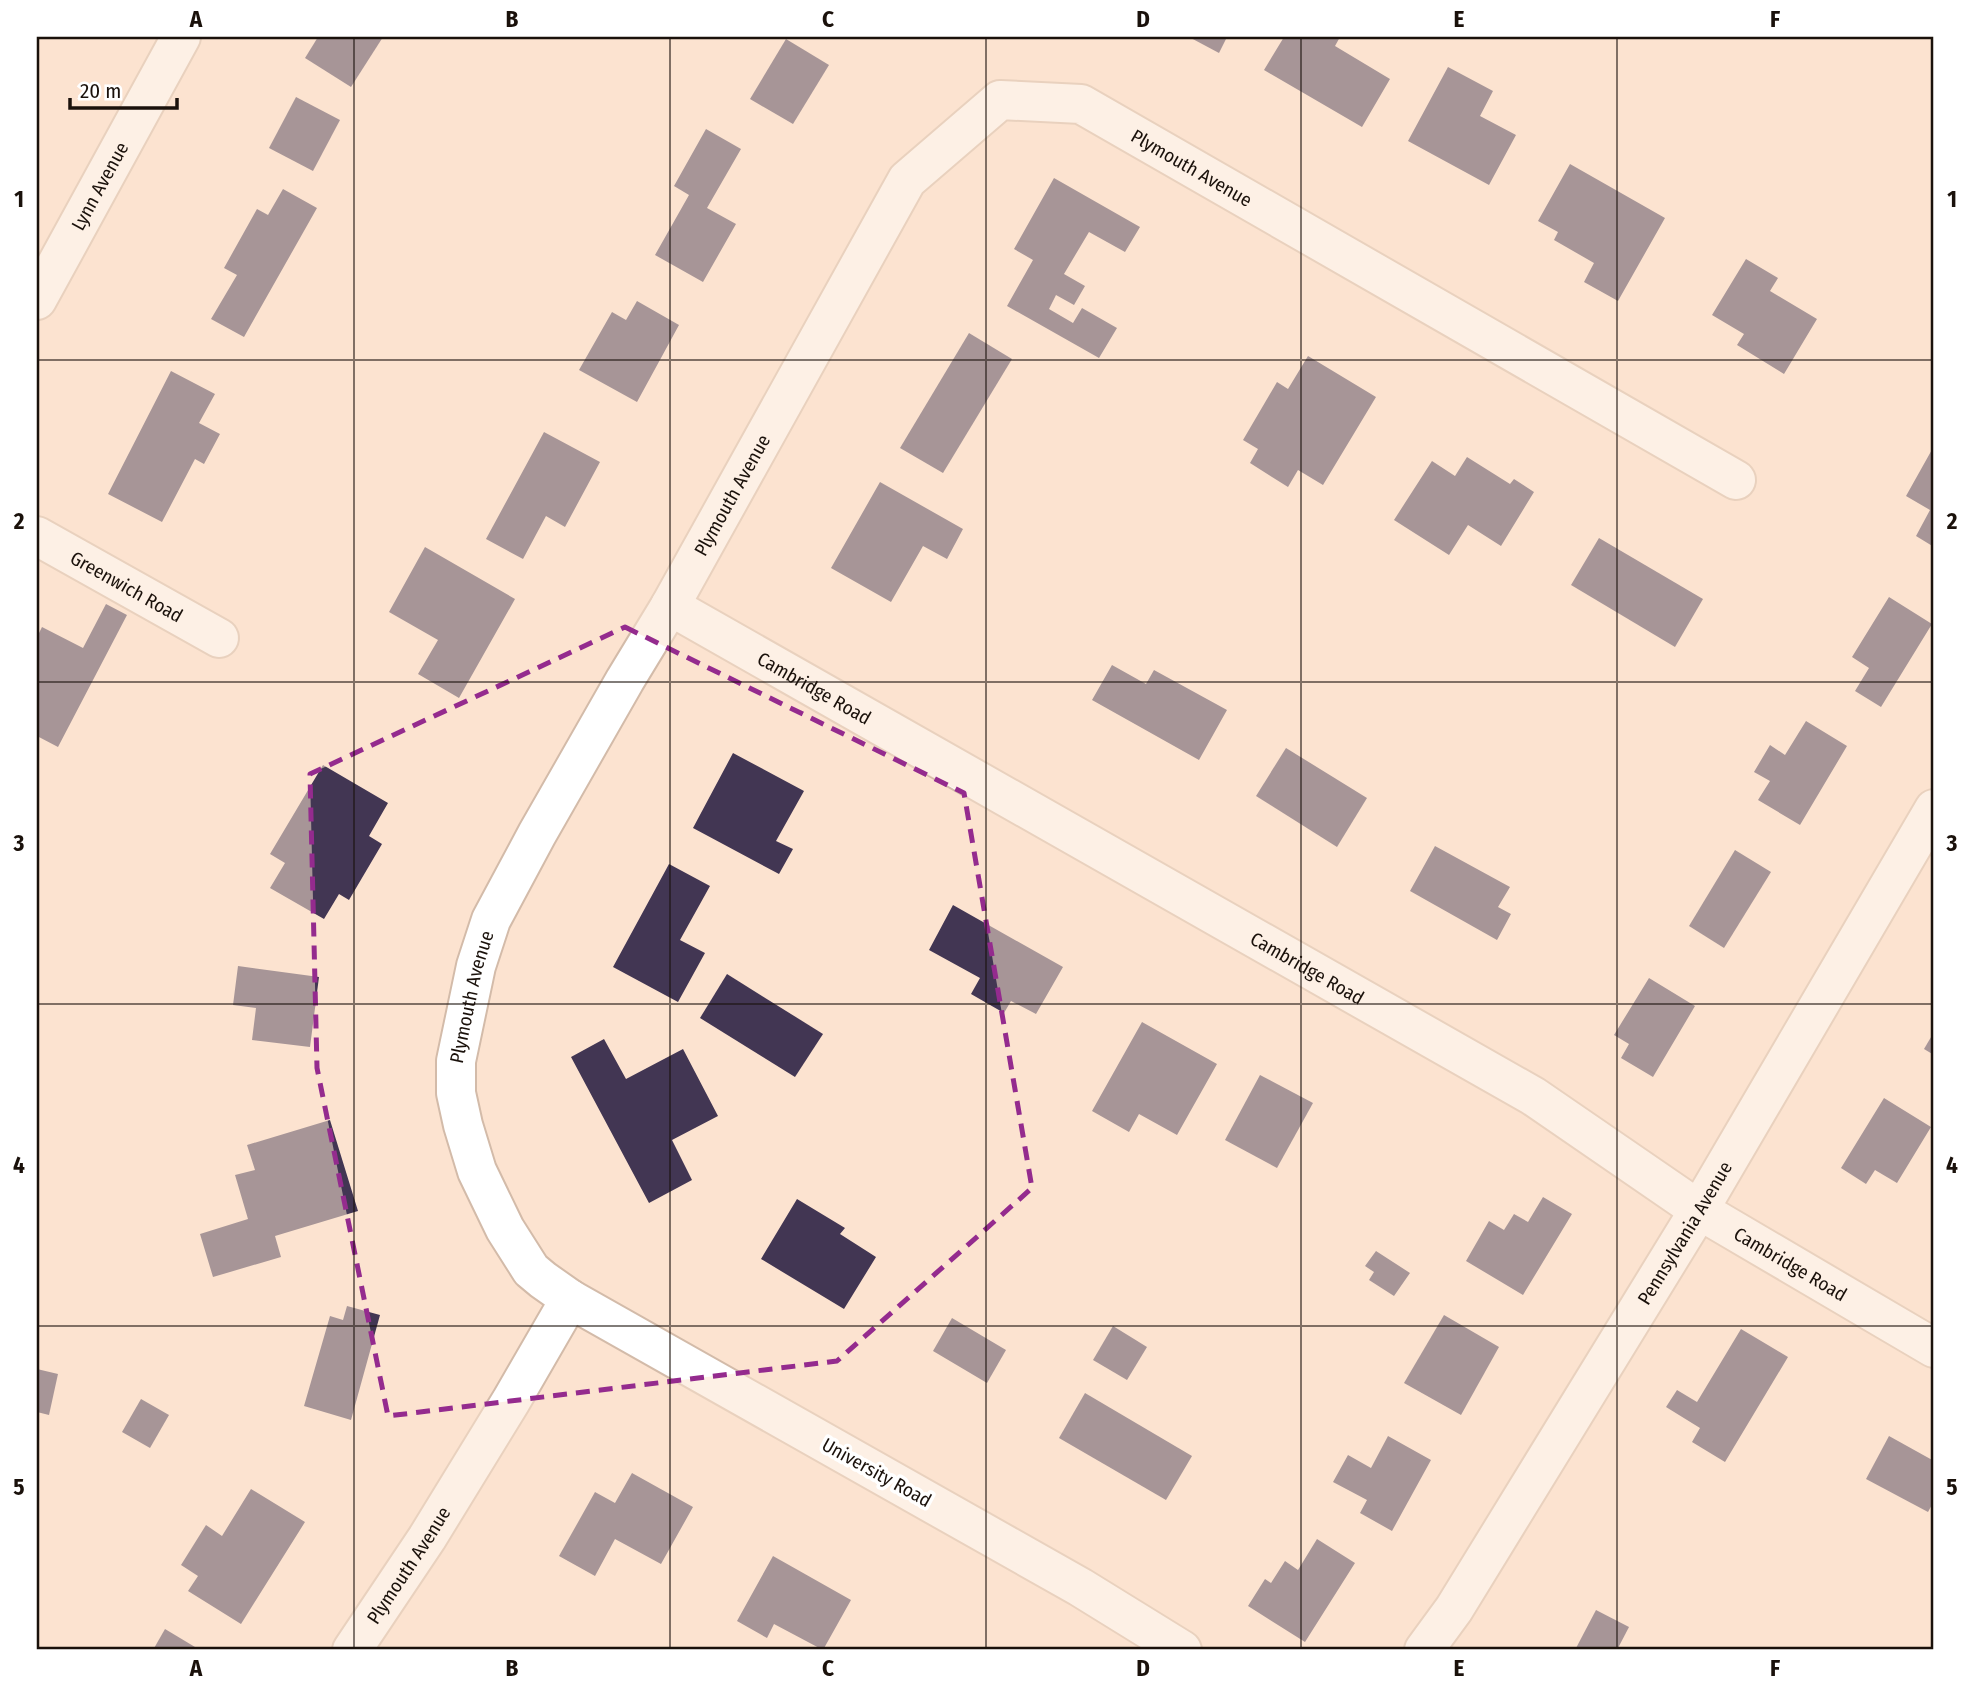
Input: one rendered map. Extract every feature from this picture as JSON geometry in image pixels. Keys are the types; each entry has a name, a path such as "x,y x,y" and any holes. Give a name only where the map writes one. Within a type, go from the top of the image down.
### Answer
{"street":[{"name":"Lynn Avenue","path":"37,300 181,37"},
{"name":"Plymouth Avenue","path":"352,1650 427,1538 570,1299 531,1270 505,1229 477,1171 456,1093 456,1061 476,965 491,920 550,811 670,606 908,180 1000,100 1081,104 1736,480"},
{"name":"Greenwich Road","path":"37,536 219,638"},
{"name":"Cambridge Road","path":"670,606 1533,1096 1699,1210 1934,1348"},
{"name":"Pennsylvania Avenue","path":"1423,1650 1454,1609 1699,1210 1934,810"},
{"name":"University Road","path":"570,1299 1080,1587 1182,1650"}],"highlighted area":[{"path":"625,627 964,793 1032,1188 837,1361 388,1416 317,1068 310,774"}],"building":[{"path":"318,37 383,37 351,87 305,58"},
{"path":"1189,37 1227,37 1219,53"},
{"path":"1284,37 1340,37 1335,46 1390,79 1362,127 1264,70"},
{"path":"786,39 829,65 793,124 750,99"},
{"path":"1448,67 1493,91 1480,116 1516,135 1489,185 1408,141"},
{"path":"296,97 340,120 313,171 269,148"},
{"path":"706,129 741,149 707,208 736,224 703,282 655,255 689,195 674,186"},
{"path":"1570,164 1665,218 1618,301 1584,282 1594,263 1554,240 1558,232 1538,221"},
{"path":"1054,178 1140,227 1125,252 1089,232 1064,274 1085,286 1074,305 1056,295 1049,309 1073,323 1082,308 1117,328 1099,358 1007,306 1033,260 1014,249"},
{"path":"283,189 317,208 244,337 211,319 237,275 224,268 257,209 268,215"},
{"path":"1746,259 1778,278 1770,291 1817,319 1784,374 1737,345 1744,334 1712,315"},
{"path":"637,301 679,325 637,402 579,370 612,312 626,320"},
{"path":"969,333 1012,359 943,473 900,448"},
{"path":"1308,356 1376,397 1323,485 1298,470 1288,487 1250,463 1258,449 1243,440 1277,382 1288,389"},
{"path":"171,371 215,394 199,423 220,434 204,464 195,459 162,522 108,494"},
{"path":"544,432 600,462 565,527 546,516 523,559 486,539"},
{"path":"1934,446 1934,547 1916,536 1930,510 1906,496"},
{"path":"1467,457 1510,484 1514,479 1534,492 1501,546 1468,525 1449,555 1394,520 1432,461 1455,476"},
{"path":"880,482 963,529 947,559 923,546 891,602 831,568"},
{"path":"1599,538 1703,599 1675,647 1571,585"},
{"path":"425,547 515,599 459,698 418,674 438,640 389,612"},
{"path":"1889,597 1932,624 1881,707 1855,691 1869,668 1852,657"},
{"path":"106,604 127,615 58,747 37,736 37,637 42,627 83,648"},
{"path":"1112,665 1146,684 1154,670 1227,710 1199,760 1092,700"},
{"path":"1806,721 1847,746 1800,825 1758,800 1770,781 1754,772 1770,745 1785,755"},
{"path":"1286,748 1367,798 1337,847 1256,796"},
{"path":"733,753 804,791 776,841 793,849 779,874 693,828"},
{"path":"323,765 388,803 369,836 382,844 349,900 339,894 324,919 270,888 285,863 270,854"},
{"path":"1435,846 1510,887 1498,907 1511,914 1497,940 1410,891"},
{"path":"1735,850 1771,872 1724,948 1689,926"},
{"path":"669,864 710,886 680,940 705,953 678,1002 613,967"},
{"path":"953,905 1063,967 1036,1014 1011,1001 1004,1013 971,994 980,978 929,950"},
{"path":"238,966 319,977 310,1047 252,1040 256,1008 233,1005"},
{"path":"727,974 823,1034 795,1077 700,1018"},
{"path":"1649,978 1695,1006 1653,1077 1621,1058 1629,1044 1614,1035"},
{"path":"1142,1022 1217,1064 1177,1135 1139,1114 1129,1132 1092,1111"},
{"path":"1934,1032 1934,1055 1924,1049"},
{"path":"604,1039 626,1079 683,1049 718,1116 672,1140 692,1180 649,1203 571,1057"},
{"path":"1260,1075 1313,1103 1277,1168 1225,1140"},
{"path":"1884,1098 1931,1127 1897,1183 1875,1170 1866,1184 1841,1168"},
{"path":"330,1120 358,1211 275,1236 281,1257 213,1277 200,1234 248,1219 235,1175 255,1170 247,1145"},
{"path":"1543,1197 1572,1214 1523,1295 1466,1261 1489,1221 1504,1230 1514,1214 1528,1222"},
{"path":"797,1199 845,1228 840,1234 876,1257 844,1309 761,1259"},
{"path":"1376,1251 1410,1273 1394,1296 1369,1280 1374,1272 1365,1266"},
{"path":"347,1306 380,1315 351,1420 304,1406 330,1316 343,1320"},
{"path":"1444,1315 1499,1347 1461,1415 1404,1383"},
{"path":"952,1318 1006,1350 987,1383 933,1351"},
{"path":"1113,1326 1147,1347 1127,1380 1093,1360"},
{"path":"1741,1329 1788,1357 1725,1462 1692,1442 1700,1428 1666,1407 1677,1390 1697,1402"},
{"path":"37,1369 58,1374 49,1415 37,1412"},
{"path":"1085,1393 1192,1456 1166,1500 1059,1438"},
{"path":"141,1399 169,1415 150,1448 122,1432"},
{"path":"1388,1436 1431,1460 1392,1531 1360,1513 1367,1500 1333,1482 1348,1455 1371,1468"},
{"path":"1889,1436 1934,1461 1934,1501 1928,1512 1866,1479"},
{"path":"632,1473 693,1507 661,1564 615,1539 595,1576 559,1556 595,1492 615,1503"},
{"path":"251,1489 305,1522 241,1624 188,1591 198,1576 181,1565 206,1525 222,1536"},
{"path":"1317,1539 1355,1563 1305,1642 1248,1606 1265,1579 1271,1583 1285,1561 1298,1570"},
{"path":"773,1556 851,1600 823,1650 774,1624 767,1638 737,1621"},
{"path":"1596,1610 1629,1627 1617,1650 1575,1650"},
{"path":"165,1629 200,1650 153,1650"}]}
